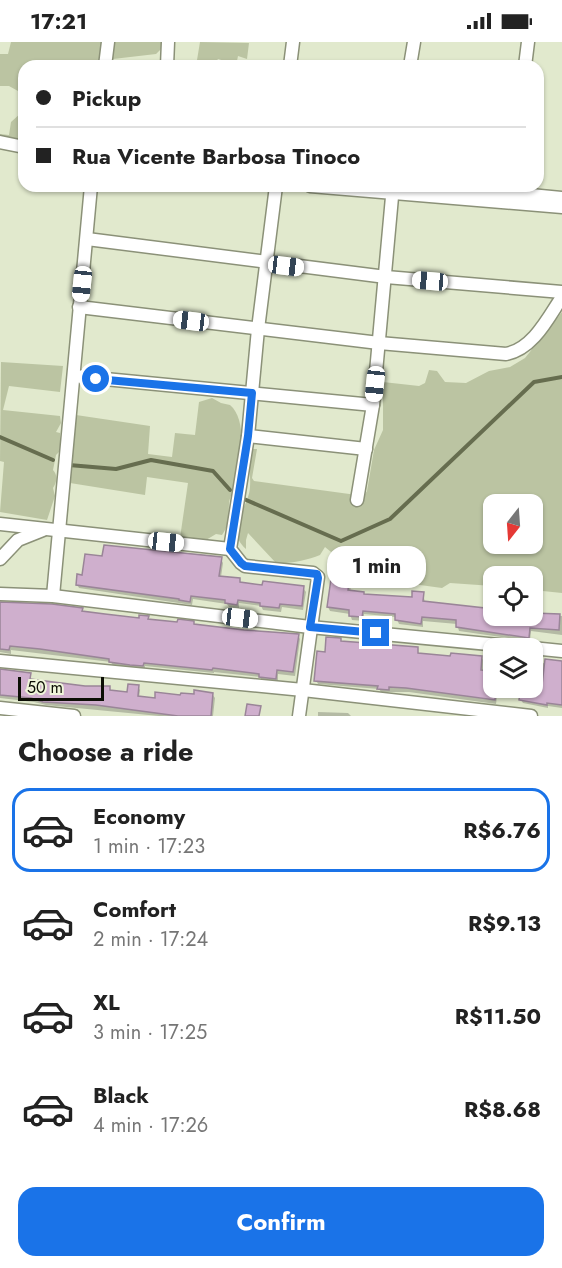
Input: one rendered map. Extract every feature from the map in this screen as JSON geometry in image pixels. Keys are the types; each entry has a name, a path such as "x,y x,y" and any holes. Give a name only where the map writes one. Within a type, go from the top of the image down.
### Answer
{"street":[{"path":"106,60 108,42"},
{"path":"167,60 168,42"},
{"path":"291,60 293,42"},
{"path":"411,60 414,42"},
{"path":"526,60 528,42"},
{"path":"0,142 18,146"},
{"path":"0,150 18,153"},
{"path":"53,596 52,530 74,376 91,192"},
{"path":"234,554 275,192"},
{"path":"357,500 373,405 393,192"},
{"path":"460,192 562,198"},
{"path":"488,192 562,207"},
{"path":"87,239 386,278 562,292"},
{"path":"79,307 490,354 514,353 525,345 540,330 562,297"},
{"path":"74,376 373,405"},
{"path":"248,436 366,449"},
{"path":"0,524 234,554 245,566 313,573 318,578 299,716"},
{"path":"0,559 18,540 52,530"},
{"path":"0,594 53,596 310,627 483,643"},
{"path":"543,649 562,651"},
{"path":"0,661 303,690 531,716"},
{"path":"0,708 74,716"}],"green space":[{"path":"11,42 103,42 104,59 18,60 18,91 9,86 0,86 0,54 8,54"},
{"path":"111,42 164,42 165,45 156,54 109,60"},
{"path":"200,42 249,43 247,59 238,56 237,60 197,60"},
{"path":"18,116 18,150 0,146 0,134 9,135 11,122"},
{"path":"562,312 562,593 543,591 543,566 483,566 483,585 450,583 442,588 398,582 358,572 352,565 342,561 325,547 320,555 315,557 276,563 248,533 246,549 240,541 237,526 249,495 252,449 257,449 252,478 254,481 364,496 367,491 374,450 383,430 383,382 419,386 425,383 429,370 437,371 445,382 466,383 489,371 510,367 525,358"},
{"path":"1,362 63,366 60,392 9,386 3,410 60,416 61,423 56,432 60,433 60,451 56,455 53,470 56,476 53,488 55,496 47,520 0,512 4,462 0,461"},
{"path":"212,398 230,405 236,412 242,442 238,474 229,502 228,523 222,535 216,534 206,540 180,538 188,483 147,477 145,495 70,483 76,415 150,426 148,454 172,457 175,433 195,435 199,402"}],"building":[{"path":"104,545 222,557 219,576 240,578 240,582 262,585 263,581 304,586 302,606 280,604 279,608 238,600 237,605 225,603 225,600 191,596 190,602 76,585 77,574 82,575 85,554 102,556"},
{"path":"332,572 350,575 348,590 364,592 364,594 412,597 412,591 424,592 423,601 483,608 483,626 543,626 543,613 560,614 559,630 530,628 529,638 456,627 456,620 422,617 421,624 395,620 395,614 363,611 362,617 349,616 349,610 327,607"},
{"path":"0,602 52,604 83,608 82,611 105,614 139,618 139,615 149,616 148,619 177,622 178,619 194,621 194,624 299,634 293,672 277,670 276,679 259,677 259,674 213,668 212,670 144,663 143,666 130,665 109,662 109,659 40,649 10,646 9,650 0,649"},
{"path":"326,637 341,638 341,641 418,647 418,653 482,656 483,698 495,698 495,700 406,688 389,687 389,690 377,689 378,686 314,681 317,651 325,652"},
{"path":"545,659 562,661 562,705 519,700 519,698 543,698"},
{"path":"0,669 31,673 30,679 85,686 110,686 110,690 127,692 128,684 139,685 138,696 155,698 155,692 180,695 181,693 194,694 194,690 213,693 211,716 178,716 96,705 43,702 31,698 0,695"},
{"path":"247,704 261,706 259,716 245,716"}],"waterway":[{"path":"244,499 341,541 390,519 534,382 562,377"},
{"path":"0,437 53,460"},
{"path":"69,465 116,469 151,460 213,471 230,490"}],"route":[{"path":"96,379 252,393 248,436 230,549 245,566 317,574 310,627 376,633"}]}
